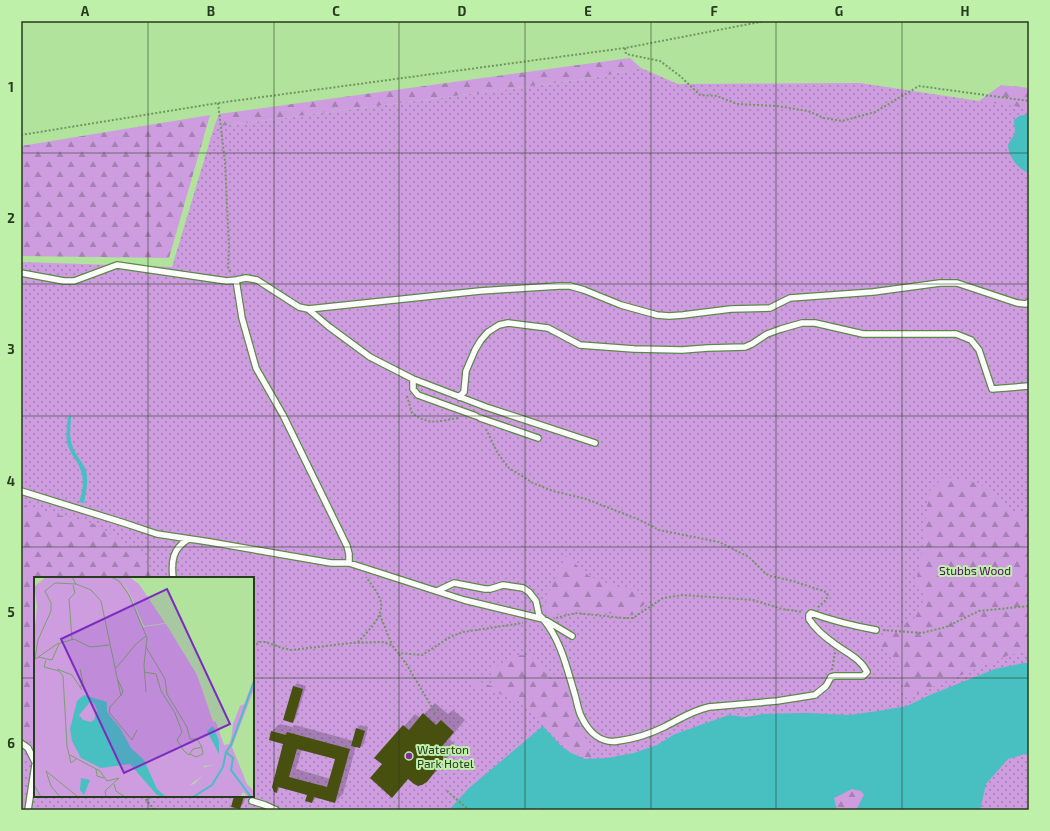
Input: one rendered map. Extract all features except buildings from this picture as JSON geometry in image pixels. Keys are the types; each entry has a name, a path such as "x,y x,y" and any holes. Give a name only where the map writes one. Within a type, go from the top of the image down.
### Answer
{"lane":[{"path":"21,273 64,281 74,281 117,265 235,281 246,278 257,280 298,307 308,309 442,295 558,286 570,286 622,305 657,315 669,316 731,309 770,308 790,298 873,292 940,283 957,283 1017,303 1026,304 1029,302"},
{"path":"235,281 242,318 256,368 283,415 347,546 349,563"},
{"path":"308,309 370,357 413,379 460,397 595,443"},
{"path":"460,397 464,392 466,371 481,340 488,332 499,325 508,323 548,328 580,345 634,349 682,350 746,347 767,334 802,323 815,323 863,334 956,334 971,340 979,350 992,389 1029,386"},
{"path":"413,379 412,389 418,395 538,438"},
{"path":"21,492 157,534 331,563 349,563 464,600 543,619 572,636"},
{"path":"173,577 172,560 178,547 187,540"},
{"path":"437,591 454,583 484,589 490,589 503,585 523,588 529,592 536,601 539,615 550,629 560,648 582,717 594,734 602,740 616,742 639,736 663,727 688,714 709,707 777,701 815,695 826,686 831,677 863,676 867,672 863,664 836,645 810,621 808,617 811,613 844,624 876,630"},
{"path":"21,743 28,748 34,761"},
{"path":"28,810 34,770"},
{"path":"252,802 265,805 276,810"}],"path":[{"path":"21,135 218,103 625,48 765,21"},
{"path":"625,48 626,54 660,61 680,76 700,95 717,96 737,104 793,108 808,111 824,118 842,121 875,112 919,86 1029,101"},
{"path":"218,103 225,162 229,248 228,268 235,281"},
{"path":"407,396 412,413 426,421 478,417 485,425 497,452 509,468 533,483 553,491 586,500 640,520 659,530 719,542 749,557 766,574 826,592 828,595 826,600 811,613 782,609 753,600 683,595 663,598 633,618 576,613 552,619 543,619"},
{"path":"358,642 375,622 380,614 381,606 380,598 360,566"},
{"path":"876,630 922,633 946,627 979,611 1029,606"},
{"path":"380,614 392,646 407,665 436,714"},
{"path":"398,653 422,655 457,634 528,622"},
{"path":"254,646 260,642 266,642 292,650 358,642 382,642 392,646"},
{"path":"831,677 836,645"},
{"path":"447,791 470,810"},
{"path":"144,797 155,810"}],"green space":[{"path":"630,58 641,68 593,78 214,127 219,114"},
{"path":"641,68 678,84 860,83 979,101 1029,106 1029,810 21,810 21,262 172,267 214,127 593,78"},
{"path":"1001,85 1029,88 1029,108 979,101"},
{"path":"210,115 169,258 21,256 21,146"},
{"name":"Stubbs Wood","path":"943,477 979,483 1012,513 1029,510 1029,652 1009,655 906,698 899,667 875,640 915,618 926,595 915,587 921,559 929,491"},
{"path":"21,505 94,524 137,550 157,577 34,577 34,730 29,744 21,740"},
{"path":"566,556 589,576 603,582 635,591 649,600 633,615 625,616 595,611 573,610 545,617 547,596"},
{"path":"520,655 530,656 539,664 552,682 565,678 592,758 574,753 560,743 527,706 506,696 471,685 472,680 492,686 491,670 510,658"},
{"path":"851,789 861,791 864,795 856,810 837,810 834,798"}],"water":[{"path":"1029,114 1028,173 1014,162 1008,145 1015,133 1014,120 1019,116"},
{"path":"71,416 70,435 72,445 86,470 87,475 84,503 79,502 83,487 80,467 67,443 66,432 68,417"},
{"path":"1029,663 1029,753 1008,759 986,784 980,810 856,810 864,795 861,791 852,789 834,798 837,810 548,810 537,808 524,810 449,810 469,788 543,726 561,746 571,753 585,759 607,758 634,753 657,745 675,734 729,715 746,717 763,714 806,713 849,715 907,706 930,695 995,669"}],"place":[{"name":"Waterton Park Hotel","path":"409,756"}]}
